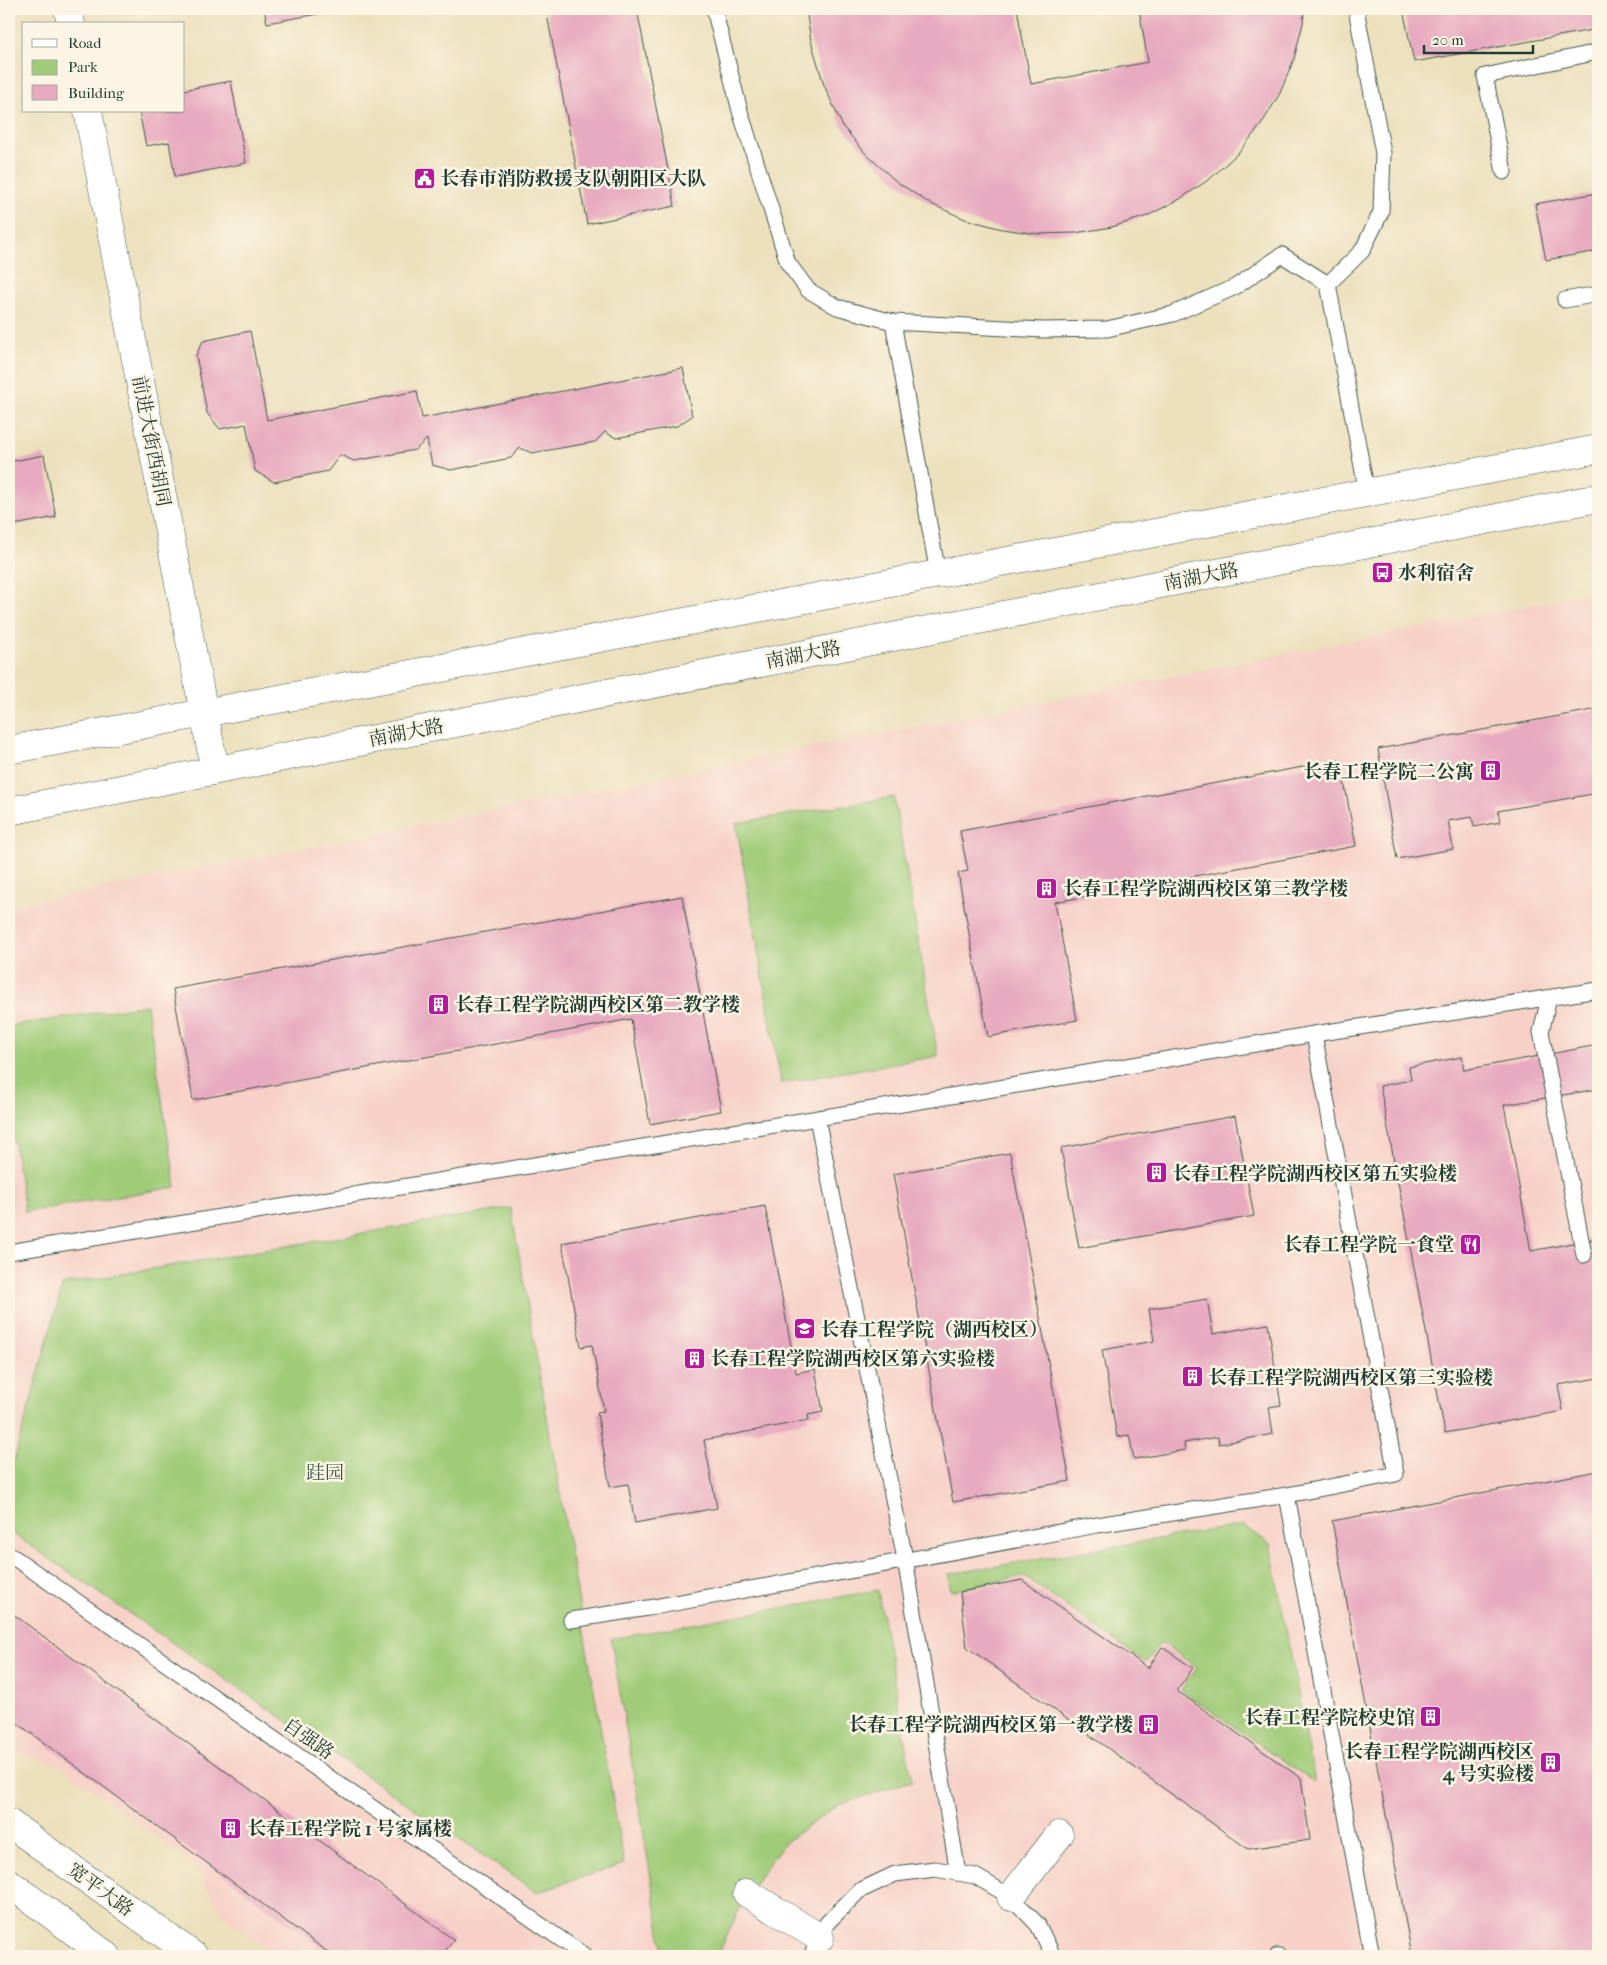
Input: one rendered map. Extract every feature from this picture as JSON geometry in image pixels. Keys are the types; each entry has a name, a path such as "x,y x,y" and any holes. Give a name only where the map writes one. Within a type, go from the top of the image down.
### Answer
{"main road":[{"path":"68,9 71,22"},
{"name":"前进大街西胡同","path":"88,112 215,770"},
{"path":"9,750 1598,449"},
{"name":"南湖大路","path":"9,811 1598,498"},
{"name":"宽平大路","path":"9,1823 194,1956"},
{"path":"1011,1897 1060,1834"},
{"path":"9,1882 107,1956"},
{"path":"747,1893 815,1947"}],"lane":[{"path":"714,9 740,111 788,263 808,290 838,308 893,322 1043,330 1107,329 1173,314 1235,287 1282,255 1328,284 1366,493"},
{"path":"1328,284 1362,251 1382,212 1383,153 1356,9"},
{"path":"1504,172 1485,76 1598,52"},
{"path":"1565,300 1598,294"},
{"path":"893,322 938,574"},
{"path":"9,1252 1314,1034 1598,990"},
{"path":"1549,998 1542,1032 1584,1254"},
{"path":"571,1620 648,1608 1097,1525 1287,1495 1396,1474 1314,1034"},
{"path":"817,1118 905,1559 958,1873"},
{"path":"1287,1495 1372,1956"},
{"name":"自强路","path":"9,1554 586,1956"},
{"path":"815,1947 827,1922 859,1891 895,1874 935,1869 975,1876 1011,1897 1038,1925 1053,1956"}],"shaded area":[{"name":"长春工程学院（湖西校区）","path":"1598,592 1598,1956 278,1956 224,1917 194,1865 62,1767 9,1750 9,907"}],"green space":[{"path":"894,797 938,1056 781,1083 736,823"},
{"path":"147,1005 176,1187 25,1212 9,1111 9,1026"},
{"name":"跬园","path":"511,1208 624,1864 536,1892 9,1531 9,1479 63,1284"},
{"path":"1243,1525 1270,1544 1315,1783 1181,1690 1197,1668 1161,1642 1146,1663 1023,1576 951,1591 948,1574"},
{"path":"878,1590 912,1781 838,1805 785,1842 747,1893 721,1948 721,1956 664,1956 611,1639"}],"building":[{"path":"264,9 328,9 329,12 267,23"},
{"path":"546,9 637,9 675,206 587,224"},
{"path":"806,9 1017,9 1031,84 1148,62 1139,9 1304,9 1303,23 1294,59 1280,93 1261,125 1238,153 1211,178 1180,199 1147,216 1112,227 1075,233 1038,234 1002,229 965,219 929,203 897,182 868,156 843,127 824,85 811,41"},
{"path":"1403,9 1598,9 1598,29 1414,62"},
{"path":"231,81 246,163 175,177 169,142 146,146 139,112 185,112 185,90"},
{"path":"1598,193 1598,251 1546,260 1535,204"},
{"path":"250,331 267,420 417,391 422,418 683,368 692,416 677,426 616,438 605,432 595,442 532,453 520,448 511,458 451,470 432,465 427,439 415,450 354,461 340,455 328,471 274,482 255,471 246,424 220,429 207,413 196,355 203,341"},
{"path":"44,455 56,517 9,526 9,462"},
{"name":"长春工程学院二公寓","path":"1598,709 1598,793 1498,811 1500,822 1474,827 1472,817 1448,821 1453,849 1397,859 1378,749"},
{"name":"长春工程学院湖西校区第三教学楼","path":"1340,760 1356,846 1055,902 1077,1020 988,1037 958,873 968,871 960,831"},
{"name":"长春工程学院湖西校区第二教学楼","path":"682,896 721,1111 650,1124 631,1019 193,1100 173,989"},
{"name":"长春工程学院一食堂","path":"1598,1045 1598,1089 1504,1105 1531,1251 1598,1238 1598,1378 1558,1385 1563,1411 1445,1433 1380,1086 1411,1080 1409,1067 1435,1062 1462,1057 1464,1070"},
{"name":"长春工程学院湖西校区第五实验楼","path":"1235,1116 1254,1216 1079,1248 1061,1148"},
{"path":"1010,1153 1070,1481 953,1502 893,1174"},
{"name":"长春工程学院湖西校区第六实验楼","path":"765,1206 796,1373 815,1369 823,1412 808,1415 809,1420 704,1440 717,1508 635,1523 628,1484 610,1487 597,1412 604,1411 592,1345 581,1347 562,1243"},
{"name":"长春工程学院湖西校区第三实验楼","path":"1207,1299 1213,1334 1268,1324 1281,1405 1269,1407 1273,1434 1219,1444 1218,1437 1184,1443 1185,1450 1134,1459 1129,1435 1117,1437 1102,1350 1154,1341 1149,1309"},
{"path":"1598,1471 1598,1956 1412,1956 1332,1521"},
{"name":"长春工程学院湖西校区第一教学楼","path":"1022,1580 1148,1668 1162,1647 1193,1668 1177,1691 1301,1778 1310,1840 1248,1849 967,1647 960,1592"},
{"name":"长春工程学院 1 号家属楼","path":"9,1611 454,1940 441,1956 333,1956 9,1717"}],"place":[{"name":"长春市消防救援支队朝阳区大队","path":"424,178"},
{"name":"水利宿舍","path":"1382,572"},
{"name":"长春工程学院二公寓","path":"1490,771"},
{"name":"长春工程学院湖西校区第三教学楼","path":"1047,888"},
{"name":"长春工程学院湖西校区第二教学楼","path":"439,1004"},
{"name":"长春工程学院湖西校区第五实验楼","path":"1156,1173"},
{"name":"长春工程学院一食堂","path":"1470,1244"},
{"name":"长春工程学院（湖西校区）","path":"804,1329"},
{"name":"长春工程学院湖西校区第六实验楼","path":"694,1358"},
{"name":"长春工程学院湖西校区第三实验楼","path":"1192,1377"},
{"name":"长春工程学院校史馆","path":"1431,1717"},
{"name":"长春工程学院湖西校区第一教学楼","path":"1149,1724"},
{"name":"长春工程学院湖西校区 4 号实验楼","path":"1550,1762"},
{"name":"长春工程学院 1 号家属楼","path":"231,1828"}]}
